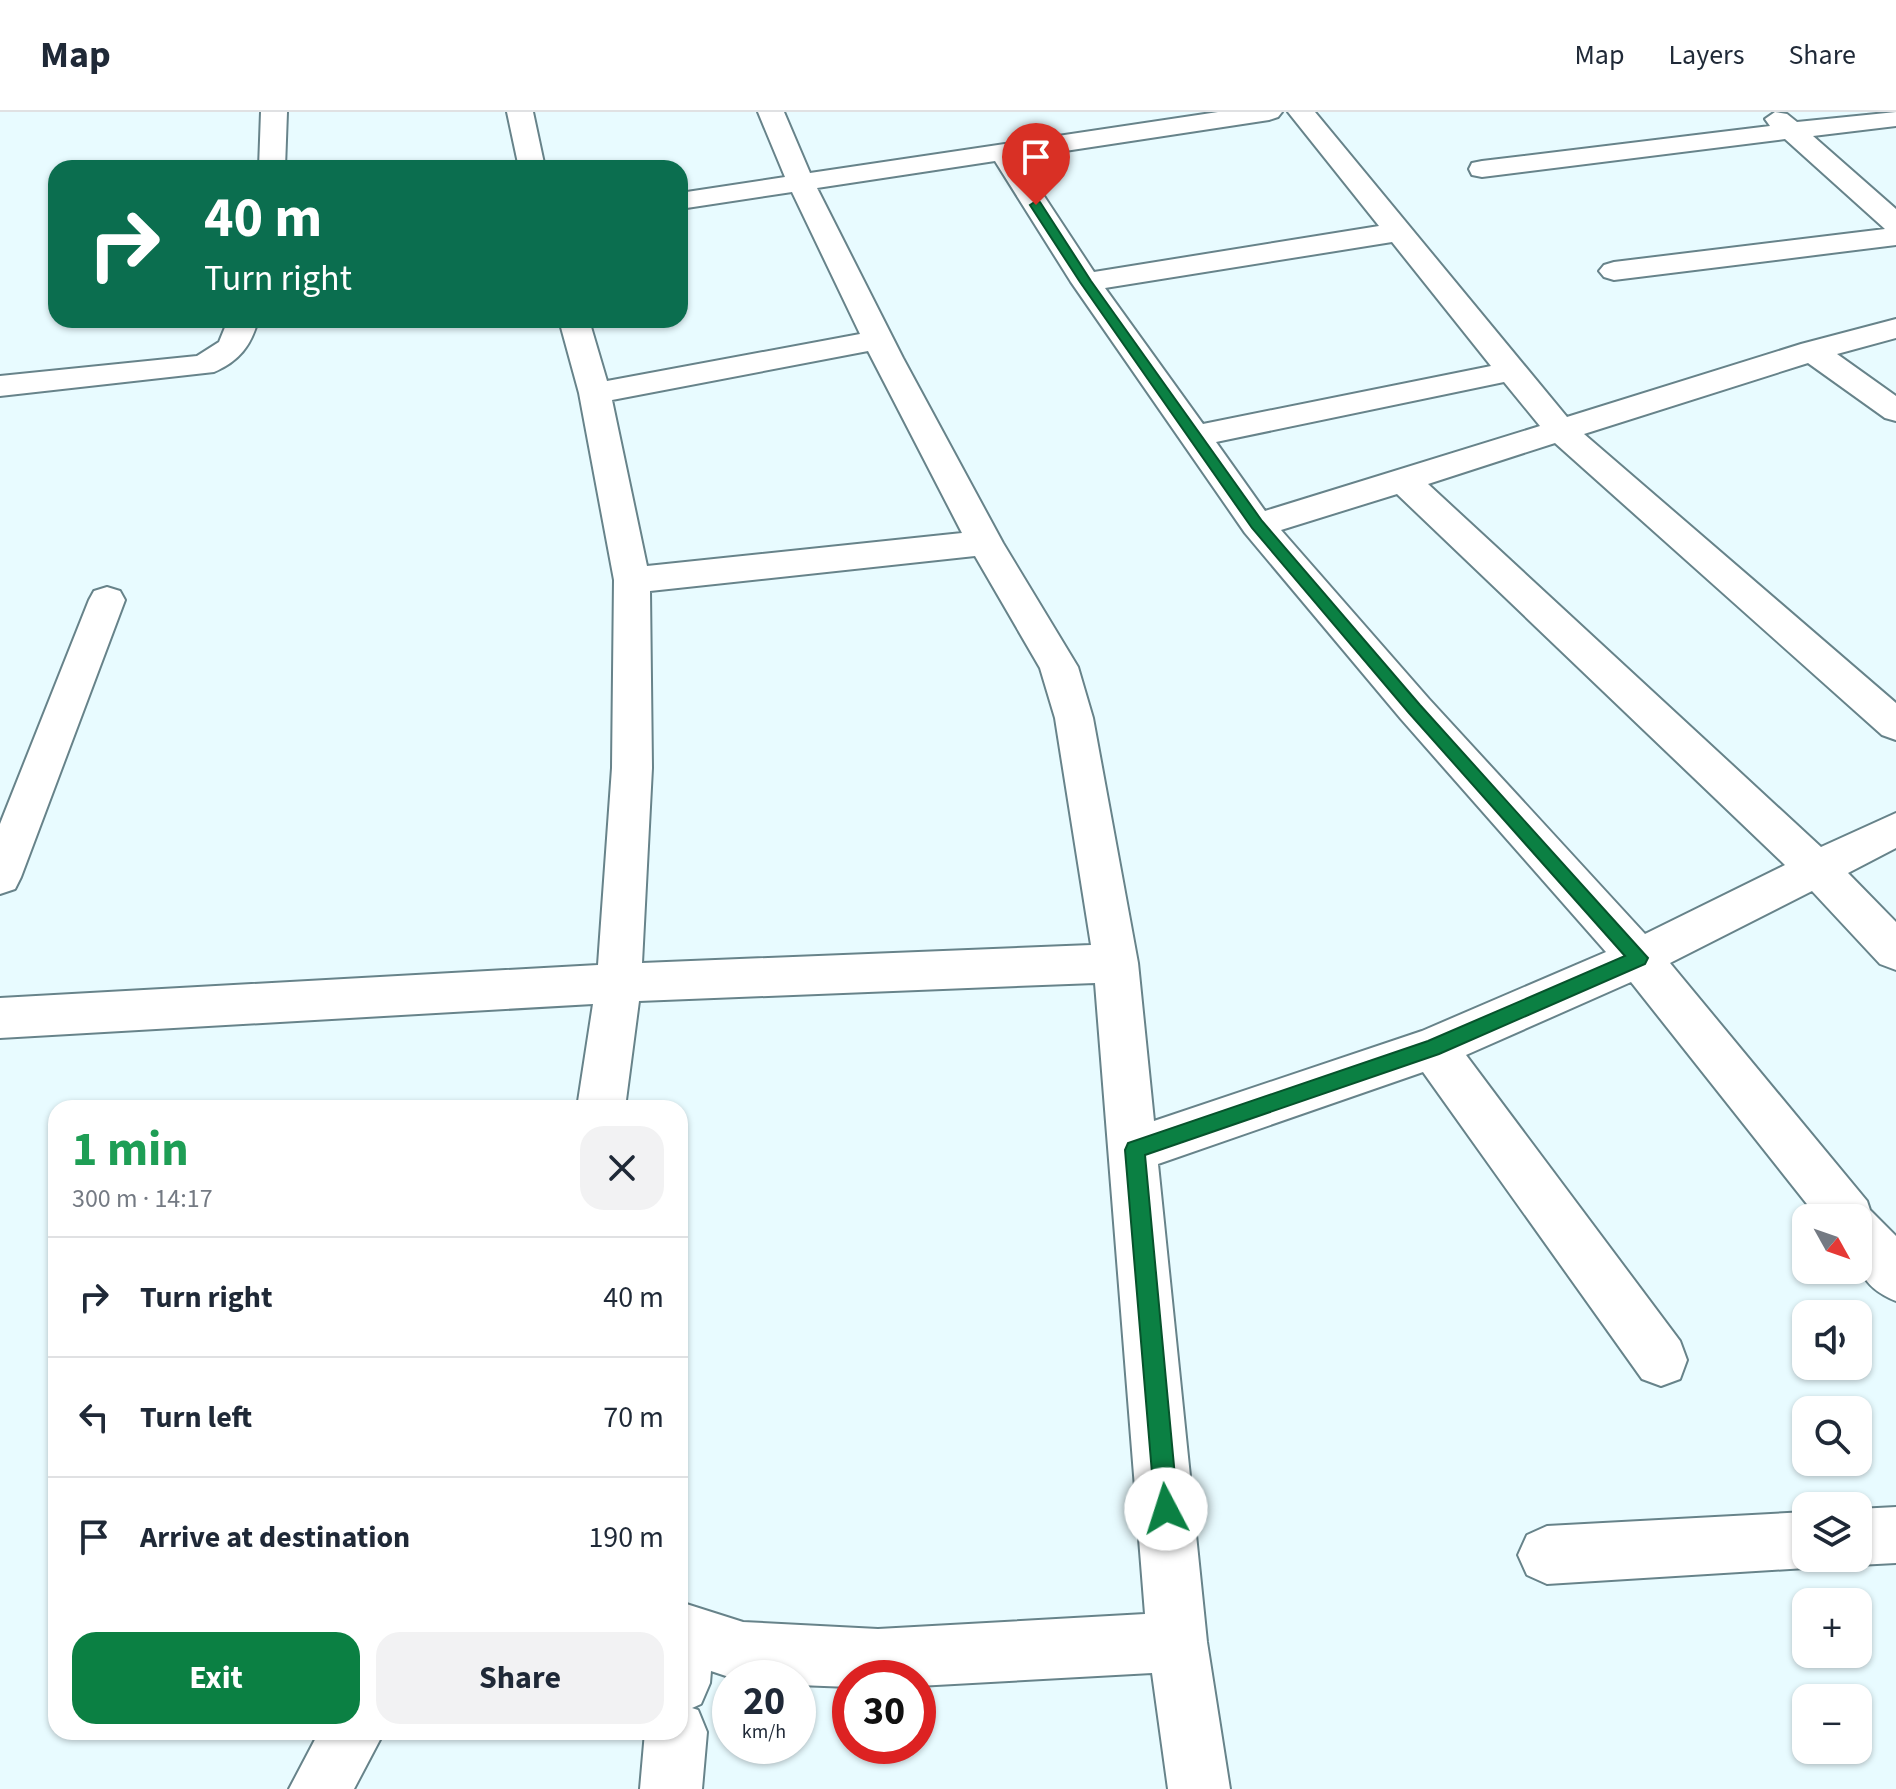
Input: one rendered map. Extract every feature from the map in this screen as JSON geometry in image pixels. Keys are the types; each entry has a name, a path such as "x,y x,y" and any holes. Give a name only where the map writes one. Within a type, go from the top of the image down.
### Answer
{"street":[{"path":"272,160 274,112"},
{"path":"520,112 530,160"},
{"path":"771,112 801,183 878,340 985,543 1059,667 1074,718 1116,963 1177,1642 1199,1789"},
{"path":"688,200 1269,112"},
{"path":"1301,112 1561,431 1896,725"},
{"path":"1770,112 1896,224"},
{"path":"1482,169 1896,118"},
{"path":"1003,153 1086,282 1257,525 1415,709 1639,958 1838,1204"},
{"path":"1086,282 1398,232"},
{"path":"1614,271 1896,236"},
{"path":"0,386 203,365 222,358 235,346 241,328"},
{"path":"576,328 595,393 632,580 632,768 619,983 602,1100"},
{"path":"1257,525 1405,482 1812,351 1896,328"},
{"path":"595,393 878,340"},
{"path":"1812,351 1896,411"},
{"path":"1196,436 1513,371"},
{"path":"1405,482 1818,870 1896,951"},
{"path":"632,580 985,543"},
{"path":"0,877 107,600"},
{"path":"1135,1150 1433,1048 1639,958 1896,829"},
{"path":"0,1018 619,983 1116,963"},
{"path":"1433,1048 1661,1360"},
{"path":"1872,1246 1896,1276"},
{"path":"1872,1536 1896,1535"},
{"path":"1547,1555 1792,1541"},
{"path":"688,1649 878,1659 1177,1642"},
{"path":"320,1789 348,1740"},
{"path":"671,1789 675,1740"}],"route":[{"path":"1036,205 1086,282 1257,525 1415,709 1639,958 1433,1048 1135,1150 1166,1509"}]}
